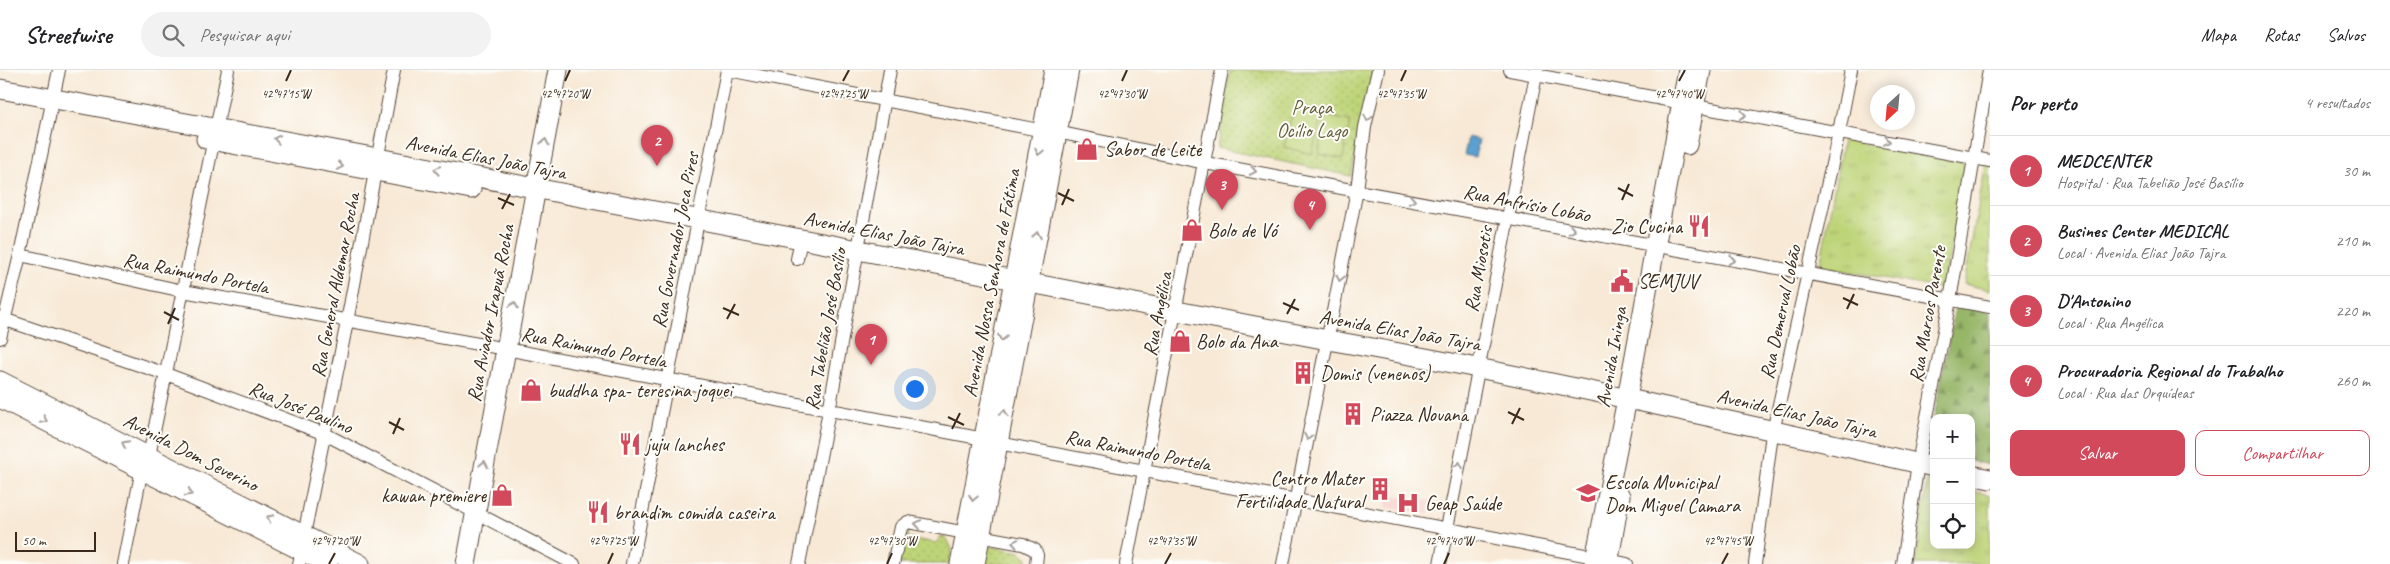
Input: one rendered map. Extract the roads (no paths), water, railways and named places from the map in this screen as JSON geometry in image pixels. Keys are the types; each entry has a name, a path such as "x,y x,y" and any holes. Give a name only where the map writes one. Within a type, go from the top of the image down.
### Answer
{"street":[{"path":"0,338 2,318 20,255 59,70"},
{"path":"124,564 166,374 228,70"},
{"name":"Rua General Aldemar Rocha","path":"302,550 394,70"},
{"name":"Rua Aviador Irapuã Rocha","path":"466,564 558,70"},
{"name":"Rua Anfrísio Lobão","path":"727,70 1050,131 1204,163 1990,307"},
{"name":"Rua Governador Joca Pires","path":"632,564 727,70"},
{"name":"Rua Tabelião José Basílio","path":"799,564 829,411 890,70"},
{"name":"Avenida Nossa Senhora de Fátima","path":"1050,131 1054,70"},
{"name":"Avenida Nossa Senhora de Fátima","path":"960,564 973,534 1050,131 1068,70"},
{"name":"Rua Angélica","path":"1126,564 1146,471 1222,70"},
{"path":"1283,564 1357,190 1365,127 1378,70"},
{"path":"1510,70 1536,72 1689,104 1990,161"},
{"name":"Avenida Ininga","path":"1688,70 1689,104"},
{"name":"Avenida Ininga","path":"1607,562 1631,404 1660,248 1689,104 1701,70"},
{"name":"Rua Demerval Lobão","path":"1755,564 1772,436 1851,70"},
{"name":"Rua Marcos Parente","path":"1903,564 1926,471 1950,300 1989,70"},
{"name":"Rua Miosotis","path":"1440,564 1536,72"},
{"name":"Avenida Elias João Tajra","path":"0,88 53,105"},
{"name":"Avenida Elias João Tajra","path":"0,101 53,105 215,134 1326,346 1478,373 1631,404 1926,471"},
{"name":"Avenida Elias João Tajra","path":"698,226 798,254 856,255"},
{"name":"Rua Raimundo Portela","path":"20,255 182,291 506,349 666,381 991,441 1295,499 1607,562"},
{"name":"Rua José Paulino","path":"2,318 166,374 325,434 574,564"},
{"name":"Avenida Dom Severino","path":"0,381 328,564"},
{"name":"Avenida Dom Severino","path":"0,398 146,462"},
{"path":"1975,476 1990,479"},
{"path":"1975,488 1990,491"},
{"path":"893,564 901,527 908,522 1030,547 1038,554 1036,564"},
{"name":"Avenida Nossa Senhora de Fátima","path":"973,534 975,564"},
{"name":"Avenida Dom Severino","path":"302,550 360,564"}],"water":[{"path":"1468,137 1479,140 1475,157 1464,155"}],"place":[{"name":"Sabor de Leite","path":"1087,149"},
{"name":"Busines Center MEDICAL","path":"657,166"},
{"name":"D'Antonino","path":"1222,210"},
{"name":"Zio Cucina","path":"1699,226"},
{"name":"Bolo de Vó","path":"1192,230"},
{"name":"Procuradoria Regional do Trabalho","path":"1310,230"},
{"name":"SEMJUV","path":"1622,281"},
{"name":"Bolo da Ana","path":"1180,341"},
{"name":"MEDCENTER","path":"871,365"},
{"name":"Domis (venenos)","path":"1303,373"},
{"name":"buddha spa- teresina joquei","path":"531,390"},
{"name":"Piazza Novana","path":"1353,414"},
{"name":"juju lanches","path":"630,444"},
{"name":"Centro Mater Fertilidade Natural","path":"1380,489"},
{"name":"Escola Municipal Dom Miguel Camara","path":"1588,493"},
{"name":"kawan premiere","path":"502,495"},
{"name":"Geap Saúde","path":"1408,503"},
{"name":"brandim comida caseira","path":"598,512"}],"park label":[{"name":"Praça Ocílio Lago","path":"1312,118"}]}
